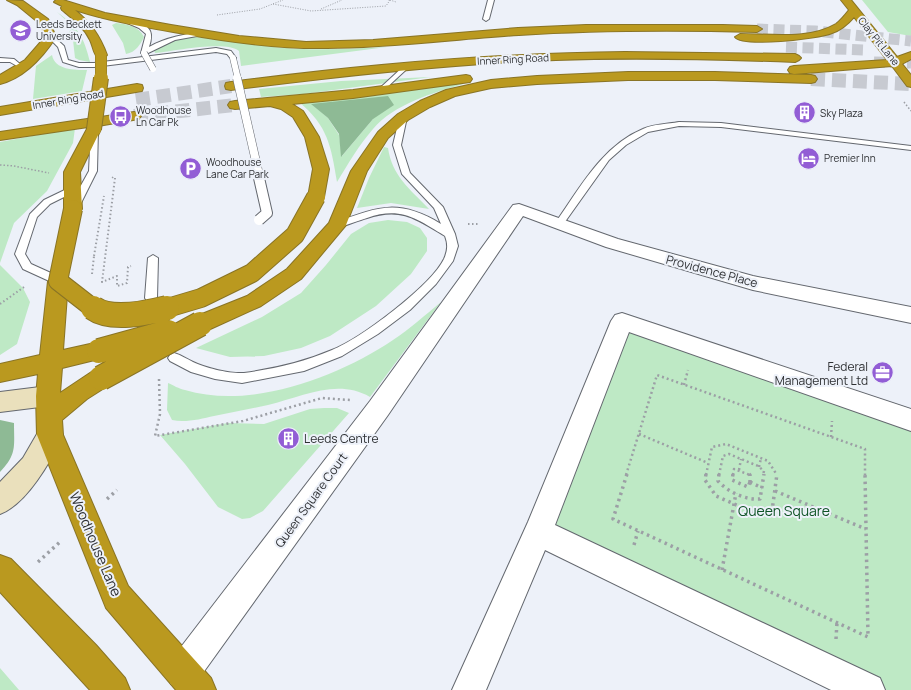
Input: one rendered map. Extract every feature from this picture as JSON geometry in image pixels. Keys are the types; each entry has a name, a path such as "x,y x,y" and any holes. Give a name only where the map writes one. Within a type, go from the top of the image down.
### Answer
{"highway":[{"path":"0,80 19,70 42,51 51,36 44,21 20,3 12,0"},
{"name":"Clay Pit Lane","path":"846,0 908,79"},
{"path":"56,1 126,22 272,42 340,44 579,28 682,27 757,29"},
{"path":"49,416 51,362 49,277 73,209 72,172 94,129 101,85 101,55 97,41 90,29 56,1"},
{"path":"464,47 529,39 582,36 809,36 822,33 839,26 845,22 854,11"},
{"name":"Inner Ring Road","path":"293,66 417,54 582,46 645,44 786,47"},
{"name":"Inner Ring Road","path":"250,72 230,80 317,75 460,62 593,56 688,55 795,58"},
{"path":"235,104 381,90 483,77 577,70 637,67 800,70 839,68 896,62 911,55"},
{"path":"460,62 523,64 714,64 839,68"},
{"path":"876,64 888,67 908,79"},
{"path":"49,416 90,385 200,324 254,301 294,274 337,225 359,171 383,135 403,117 425,104 451,94 491,84 537,80 628,76 716,76 811,79"},
{"name":"Inner Ring Road","path":"0,111 136,94 0,124"},
{"path":"49,277 96,310 115,315 148,313 201,298 252,273 295,235 316,197 321,169 312,137 298,114 286,106 268,102"},
{"path":"0,136 134,116"},
{"path":"0,373 51,362 200,324"},
{"name":"Woodhouse Lane","path":"49,416 85,519 117,597 191,681"},
{"path":"7,577 84,657 113,690"}],"street":[{"name":"Providence Place","path":"519,209 612,243 753,283 911,315"},
{"name":"Queen Square Court","path":"191,681 379,408 519,209"},
{"path":"469,690 538,532 622,321 911,420"},
{"path":"0,402 49,416 32,467 0,501"},
{"path":"538,532 868,690"}],"lane":[{"path":"486,19 491,0"},
{"path":"126,22 144,28 149,33 149,38 144,53 152,69"},
{"path":"144,53 160,43 170,39 205,34"},
{"path":"51,36 62,46 65,61 79,65 94,65 216,50 229,52 233,58 267,213 259,220"},
{"path":"0,60 15,61 17,64"},
{"path":"381,90 407,66"},
{"path":"174,358 191,367 215,374 242,378 304,366 338,353 374,332 406,307 432,281 448,261 453,246 450,234 438,208 406,174 397,145 403,117"},
{"path":"559,224 606,158 623,143 646,130 678,124 721,125 911,148"},
{"path":"73,209 93,171 94,129"},
{"path":"49,277 27,266 20,254 33,216 47,202 72,189"},
{"path":"337,225 375,212 395,209 410,212 450,234"},
{"path":"151,298 153,258"}],"path":[{"path":"283,0 273,4 310,11 318,11 386,6 389,0 396,2"},
{"path":"318,11 342,0"},
{"path":"0,165 14,166 56,174"},
{"path":"108,174 115,178 102,282 117,276 117,286 127,283 128,267 153,258"},
{"path":"94,256 106,189"},
{"path":"0,304 49,277"},
{"path":"158,372 160,414 155,436 243,421 322,398 352,400 379,408"},
{"path":"657,375 865,449 868,637 613,519 639,434 657,375"},
{"path":"639,434 708,463"},
{"path":"726,444 761,458 768,461 778,475 772,511 757,514 716,496 704,480 712,447 726,444"},
{"path":"729,454 741,459 760,467 764,471 760,499 754,500 736,493 723,487 718,481 723,456 729,454"},
{"path":"760,467 761,458"},
{"path":"739,470 741,459"},
{"path":"734,469 750,475 750,482 748,487 732,480 734,469"},
{"path":"750,482 762,488"},
{"path":"7,577 85,519 117,490"},
{"path":"775,491 866,530"},
{"path":"722,570 736,493"}],"green space":[{"path":"862,0 911,0 911,36 888,32"},
{"path":"57,12 70,23 79,33 90,62 75,58 73,40 69,33 71,28 68,22"},
{"path":"116,23 136,28 142,33 144,37 132,52 126,54 123,43 112,25"},
{"path":"193,37 223,39 274,47 302,49 387,47 241,66 239,51 223,46 199,47 155,53 154,50 167,42"},
{"path":"52,55 57,64 61,66 71,69 87,70 82,91 33,99 36,66"},
{"path":"431,77 304,94 261,97 259,89 341,81"},
{"path":"462,82 463,84 415,100 382,120 363,142 337,182 333,158 327,138 322,128 309,111 299,102","holes":["312,104 373,119 342,156 339,135 328,118"]},
{"path":"388,96 394,105 373,119 341,157 339,134 328,118 311,104"},
{"path":"75,128 73,143 47,191 14,223 0,263 0,142"},
{"path":"384,147 388,148 393,167 403,182 429,209 391,203 357,208"},
{"path":"388,220 407,222 420,228 427,238 427,251 411,274 376,306 330,336 301,348 264,356 230,357 196,348 262,317 301,293 351,234 369,223"},
{"path":"0,265 23,288 30,302 17,344 0,355"},
{"path":"441,302 370,397 345,389 332,389 307,394 268,405 188,421 172,420 167,410 168,383 178,388 211,395 238,396 265,393 320,377 371,354 411,327"},
{"name":"Queen Square","path":"622,321 911,420 911,690 868,690 538,532"},
{"path":"337,408 349,413 263,511 250,518 242,519 218,507 185,464 160,435 228,423 264,424 310,409"},
{"path":"0,420 14,423 14,438 12,455 0,472"},
{"path":"0,668 19,690 0,690"}],"tunnel":[{"path":"757,29 815,31 911,41"},
{"path":"786,47 863,50"},
{"path":"874,62 911,63"},
{"path":"811,79 911,84"},
{"path":"136,100 231,86"},
{"path":"134,116 235,105"}],"place":[{"name":"Leeds Beckett University","path":"20,30"},
{"name":"Sky Plaza","path":"804,113"},
{"name":"Woodhouse Ln Car Pk","path":"120,116"},
{"name":"Premier Inn","path":"809,158"},
{"name":"Woodhouse Lane Car Park","path":"190,168"},
{"name":"Federal Management Ltd","path":"883,373"},
{"name":"Leeds Centre","path":"289,438"}]}
